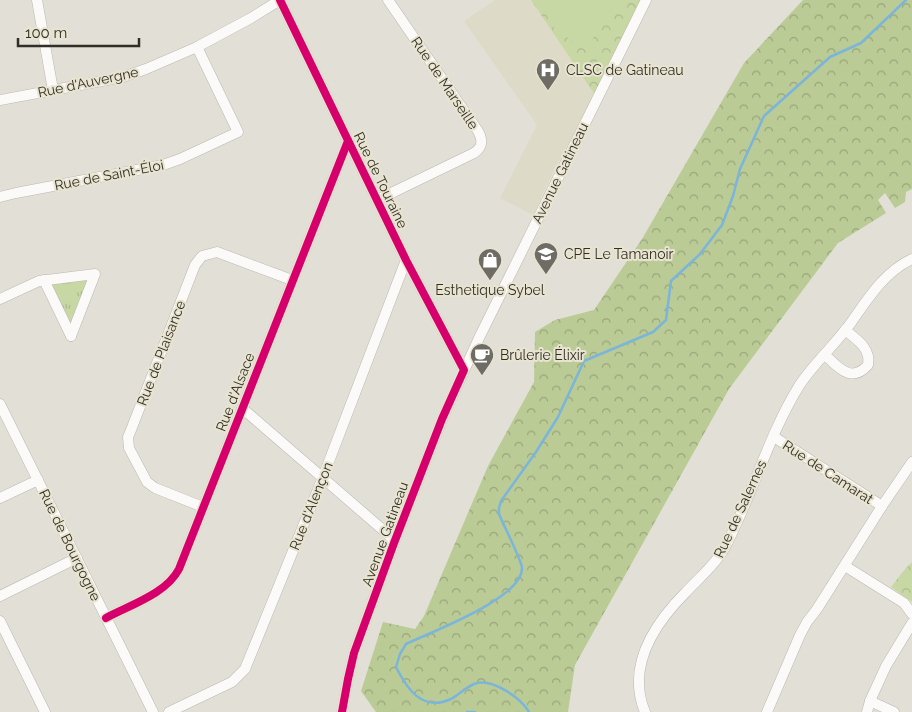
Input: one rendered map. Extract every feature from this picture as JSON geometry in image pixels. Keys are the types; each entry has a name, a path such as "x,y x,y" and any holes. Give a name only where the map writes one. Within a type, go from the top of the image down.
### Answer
{"street":[{"path":"37,0 53,90"},
{"name":"Rue d'Auvergne","path":"0,100 123,77 158,65 197,48 280,0"},
{"name":"Rue de Touraine","path":"280,0 406,260 464,370"},
{"name":"Rue de Marseille","path":"377,200 474,152 481,146 482,140 478,131 388,0"},
{"name":"Avenue Gatineau","path":"342,712 354,653 394,542 443,417 464,370 646,0"},
{"name":"Rue de Saint-Éloi","path":"0,197 16,192 163,165 238,132 197,48"},
{"name":"Rue d'Alsace","path":"106,618 158,591 174,577 348,142"},
{"name":"Rue de Plaisance","path":"203,507 151,486 144,478 128,443 131,430 195,265 202,256 217,252 292,280"},
{"name":"Rue de Salernes","path":"645,712 639,692 638,674 640,663 651,638 675,604 720,556 799,386 878,286 892,272 912,259"},
{"name":"Rue d'Alençon","path":"169,712 232,682 244,669 322,477 406,260"},
{"path":"0,299 44,280 94,274 70,336 44,280"},
{"path":"825,355 842,371 847,373 858,372 868,365 866,350 845,330"},
{"name":"Rue de Bourgogne","path":"0,404 152,712"},
{"path":"242,408 390,536 394,542"},
{"name":"Rue de Camarat","path":"774,437 882,506"},
{"path":"767,712 807,622 912,462"},
{"path":"0,498 38,480"},
{"path":"0,596 77,558"},
{"path":"845,566 904,603 912,614"},
{"path":"0,621 45,712"},
{"path":"867,712 886,666 912,623"},
{"path":"870,701 894,712"}],"shaded area":[{"path":"495,0 531,0 597,98 560,158 533,215 500,198 537,125 464,21"}],"green space":[{"path":"531,0 646,0 597,98"},
{"path":"537,0 619,0 585,50 555,29"},
{"path":"803,0 912,0 912,189 906,192 905,202 895,208 885,193 878,200 886,213 838,243 729,389 575,665 568,712 376,712 361,691 383,622 415,629 424,616 488,466 534,382 535,332 555,320 594,310 642,239 744,63"},
{"path":"95,274 71,336 44,280"},
{"path":"912,562 912,602 891,587"}],"waterway":[{"path":"529,712 513,695 489,683 474,684 451,699 441,702 432,703 424,700 417,696 405,683 396,667 400,654 406,644 454,623 492,602 508,591 518,579 522,568 516,550 499,514 501,501 558,417 584,361 653,332 666,320 671,281 700,254 722,225 733,196 740,169 764,116 830,57 861,43 906,0"},
{"path":"467,712 475,712"}],"cycle path":[{"path":"280,0 406,260 464,370 442,419 354,653 342,712"},
{"path":"106,618 157,592 173,578 179,569 348,141"}],"place":[{"name":"CLSC de Gatineau","path":"548,91"},
{"name":"CPE Le Tamanoir","path":"546,275"},
{"name":"Esthetique Sybel","path":"490,281"},
{"name":"Brûlerie Élixir","path":"482,376"}]}
